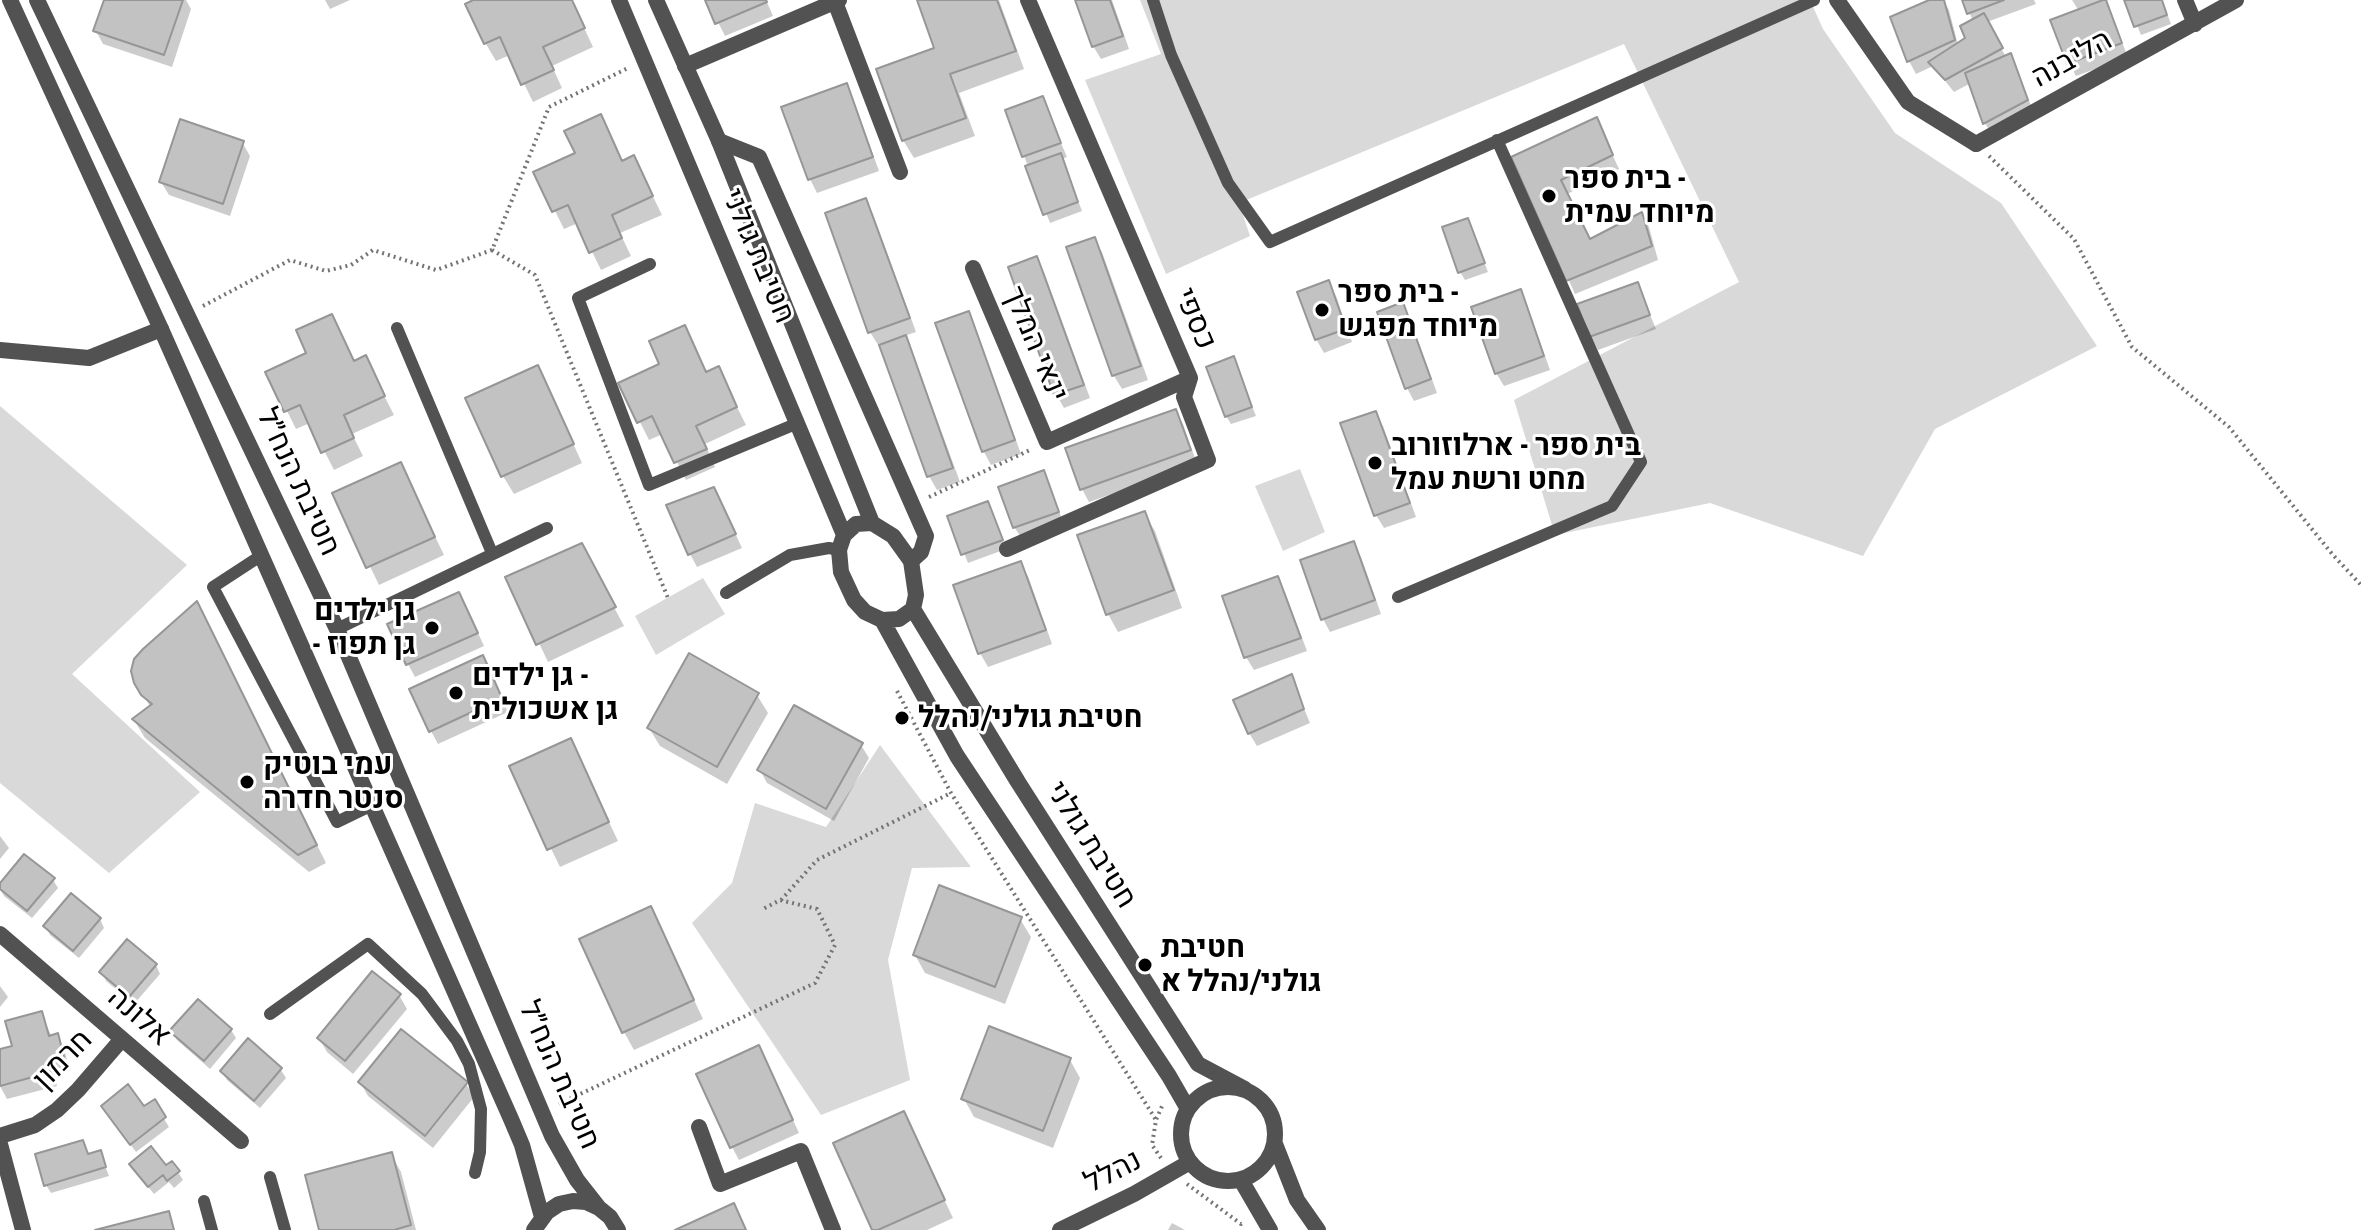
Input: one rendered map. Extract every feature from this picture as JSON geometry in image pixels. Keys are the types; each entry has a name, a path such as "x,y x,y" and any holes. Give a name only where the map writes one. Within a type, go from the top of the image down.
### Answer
{"street":[{"name":"חטיבת הנח״ל","path":"10,0 161,329 522,1145 535,1225"},
{"name":"חטיבת הנח״ל","path":"37,0 337,629 542,1112 577,1180 618,1230"},
{"name":"חטיבת גולני","path":"619,0 798,423 842,543"},
{"name":"חטיבת גולני","path":"656,0 719,141 872,523"},
{"name":"כספי","path":"1007,549 1208,460 1184,397 1190,378 1028,0"},
{"path":"1837,0 1908,102 1976,144"},
{"path":"2185,0 2195,24"},
{"name":"הליבנה","path":"1976,144 2236,0"},
{"path":"685,66 837,1 900,172"},
{"name":"חטיבת גולני","path":"719,141 759,157 926,536 921,552 911,561"},
{"name":"ינאי המלך","path":"973,268 1047,442 1190,378"},
{"path":"0,350 89,358 161,329"},
{"path":"872,523 893,536 911,561 916,595 913,609 899,619 882,620 865,612 854,600 841,572 842,543 856,524 872,523"},
{"name":"חטיבת גולני","path":"913,609 1018,782 1198,1064 1245,1089"},
{"name":"חטיבת גולני","path":"882,620 957,756 1188,1109"},
{"name":"אלונה","path":"0,934 241,1141"},
{"name":"חרמון","path":"0,1136 35,1125 57,1110 122,1039"},
{"path":"1275,1144 1263,1167 1241,1180 1227,1182 1213,1179 1190,1162 1180,1136 1182,1122 1188,1109 1203,1093 1212,1089 1245,1089 1266,1105 1273,1117 1275,1144 1297,1200 1318,1230"},
{"path":"699,1127 720,1184 801,1151 833,1230"},
{"path":"0,1144 23,1230"},
{"name":"נהלל","path":"1060,1230 1190,1162"},
{"path":"1241,1180 1270,1230"},
{"path":"535,1225 553,1207 573,1201 586,1202 599,1208"}],"lane":[{"path":"1153,0 1171,55 1228,183 1270,242 1814,0"},
{"path":"1398,597 1612,506 1641,462 1497,140"},
{"path":"650,264 578,298 649,485 798,423"},
{"path":"397,328 492,553"},
{"path":"337,629 547,528"},
{"path":"726,593 790,555 842,543"},
{"path":"262,555 213,587 337,822 372,805"},
{"path":"270,1014 368,944 422,994 462,1051 477,1087 481,1109 481,1141 475,1173"},
{"path":"462,1051 478,1044"},
{"path":"270,1177 285,1230"},
{"path":"204,1201 212,1230"}],"path":[{"path":"187,314 290,260 326,271 351,265 373,250 436,270 492,250 549,107 645,62"},
{"path":"1976,144 2074,239 2132,347 2229,427 2361,585"},
{"path":"492,250 535,275 668,598"},
{"name":"ינאי המלך","path":"912,506 1047,442"},
{"path":"763,909 780,900 817,860 974,781"},
{"path":"542,1112 815,983 835,945 817,909 780,900"}],"shaded area":[{"path":"1140,0 1810,0 1823,29 1895,133 2001,203 2097,346 1935,429 1863,556 1710,503 1555,535 1514,400 1739,282 1624,44 1239,203 1250,236 1166,274 1085,80 1161,54"},
{"path":"0,406 187,565 72,674 200,792 109,873 0,783"},
{"path":"1300,469 1325,532 1283,551 1255,486"},
{"path":"703,578 725,614 656,655 635,616"},
{"path":"880,745 971,867 912,868 888,960 910,1080 821,1115 692,923 732,883 755,803 826,827"}],"building":[{"path":"104,0 183,0 164,55 93,31"},
{"path":"473,0 572,0 585,28 543,47 554,70 521,85 500,37 484,44 465,4"},
{"path":"705,0 766,0 767,2 715,24"},
{"path":"917,0 997,0 1016,51 950,74 966,118 902,141 876,69 934,48"},
{"path":"1075,0 1110,0 1123,36 1092,47"},
{"path":"1929,0 1944,0 1955,40 1907,62 1890,17"},
{"path":"1962,0 2004,0 1967,14"},
{"path":"2106,0 2122,43 2067,64 2050,20"},
{"path":"2124,0 2162,0 2167,15 2134,27"},
{"path":"1984,13 2003,48 1945,80 1928,62 1965,38 1960,26"},
{"path":"2011,53 2028,100 1983,124 1965,73"},
{"path":"847,83 873,157 808,180 781,107"},
{"path":"1043,96 1061,143 1022,157 1005,110"},
{"path":"601,114 622,161 634,155 653,196 612,215 622,238 589,253 568,205 552,212 533,172 575,153 564,131"},
{"name":"בית ספר - מיוחד עמית","path":"1597,117 1613,155 1561,180 1590,239 1642,212 1652,246 1566,281 1511,157"},
{"path":"180,119 244,141 223,204 159,182"},
{"path":"1061,153 1078,202 1043,215 1025,166"},
{"path":"866,198 910,318 868,333 825,213"},
{"path":"1468,218 1485,263 1458,273 1442,227"},
{"path":"1095,237 1141,366 1112,376 1066,247"},
{"path":"1037,256 1084,385 1054,395 1008,267"},
{"name":"בית ספר - מיוחד מפגש","path":"1329,280 1346,329 1315,340 1297,292"},
{"path":"1638,282 1650,315 1589,337 1577,304"},
{"path":"1521,289 1544,356 1495,374 1471,307"},
{"path":"1403,302 1431,379 1405,389 1377,312"},
{"path":"969,311 1015,440 982,452 935,323"},
{"path":"332,314 354,361 366,355 385,396 344,415 354,438 321,453 300,405 284,412 265,372 306,353 296,330"},
{"path":"685,325 706,372 719,366 737,407 696,426 707,449 674,463 652,416 637,423 618,383 659,364 649,341"},
{"path":"906,335 953,468 927,477 879,345"},
{"path":"1234,356 1252,407 1225,417 1206,367"},
{"path":"538,365 574,444 501,477 465,398"},
{"path":"1176,409 1191,450 1080,490 1065,448"},
{"name":"בית ספר - ארלוזורוב מחט ורשת עמל","path":"1376,411 1410,503 1374,516 1340,423"},
{"path":"401,462 435,537 366,568 332,493"},
{"path":"1044,470 1059,512 1013,528 998,487"},
{"path":"714,487 736,534 688,555 666,505"},
{"path":"988,501 1003,540 961,555 947,516"},
{"path":"1145,511 1174,590 1106,615 1077,535"},
{"path":"1354,541 1375,600 1321,620 1300,560"},
{"path":"582,543 616,607 536,645 505,577"},
{"path":"1021,561 1046,630 978,654 953,585"},
{"path":"1278,576 1301,638 1244,658 1222,596"},
{"name":"גן ילדים - גן תפוז","path":"459,592 478,633 406,665 387,624"},
{"name":"עמי בוטיק סנטר חדרה","path":"197,601 317,845 298,855 132,719 152,704 141,695 134,683 131,671 134,659"},
{"path":"689,653 759,693 717,767 647,728"},
{"name":"גן ילדים - גן אשכולית","path":"483,655 502,698 429,732 409,689"},
{"path":"1292,674 1304,709 1248,734 1233,700"},
{"path":"794,705 863,743 826,809 757,770"},
{"path":"571,738 609,822 547,850 509,766"},
{"path":"24,854 55,878 27,911 0,889 0,883"},
{"path":"939,885 1022,917 995,987 913,955"},
{"path":"71,893 101,918 73,951 43,926"},
{"path":"651,906 694,1000 622,1033 579,939"},
{"path":"127,939 157,964 129,997 99,972"},
{"path":"372,971 401,994 345,1061 317,1038"},
{"path":"198,999 232,1029 204,1061 169,1031"},
{"path":"42,1011 49,1036 58,1033 64,1057 48,1061 51,1072 0,1086 0,1049 12,1046 5,1021"},
{"path":"989,1026 1071,1058 1043,1131 961,1099"},
{"path":"401,1029 468,1082 425,1136 358,1082"},
{"path":"248,1038 282,1068 254,1101 220,1071"},
{"path":"759,1045 793,1120 730,1148 696,1074"},
{"path":"128,1084 144,1106 155,1099 166,1117 130,1145 101,1106"},
{"path":"904,1111 945,1200 872,1230 833,1143"},
{"path":"83,1140 88,1154 101,1150 106,1167 44,1186 35,1154"},
{"path":"151,1146 166,1165 172,1161 180,1171 167,1181 163,1175 148,1187 129,1164"},
{"path":"392,1152 411,1225 394,1230 319,1230 305,1175"},
{"path":"734,1203 746,1230 675,1230"},
{"path":"169,1211 174,1230 95,1230"}],"place":[{"name":"בית ספר - מיוחד עמית","path":"1549,196"},
{"name":"בית ספר - מיוחד מפגש","path":"1322,310"},
{"name":"בית ספר - ארלוזורוב מחט ורשת עמל","path":"1375,463"},
{"name":"גן ילדים - גן תפוז","path":"432,628"},
{"name":"גן ילדים - גן אשכולית","path":"456,693"},
{"name":"חטיבת גולני/נהלל","path":"902,718"},
{"name":"עמי בוטיק סנטר חדרה","path":"247,782"},
{"name":"חטיבת גולני/נהלל א","path":"1145,965"}]}
